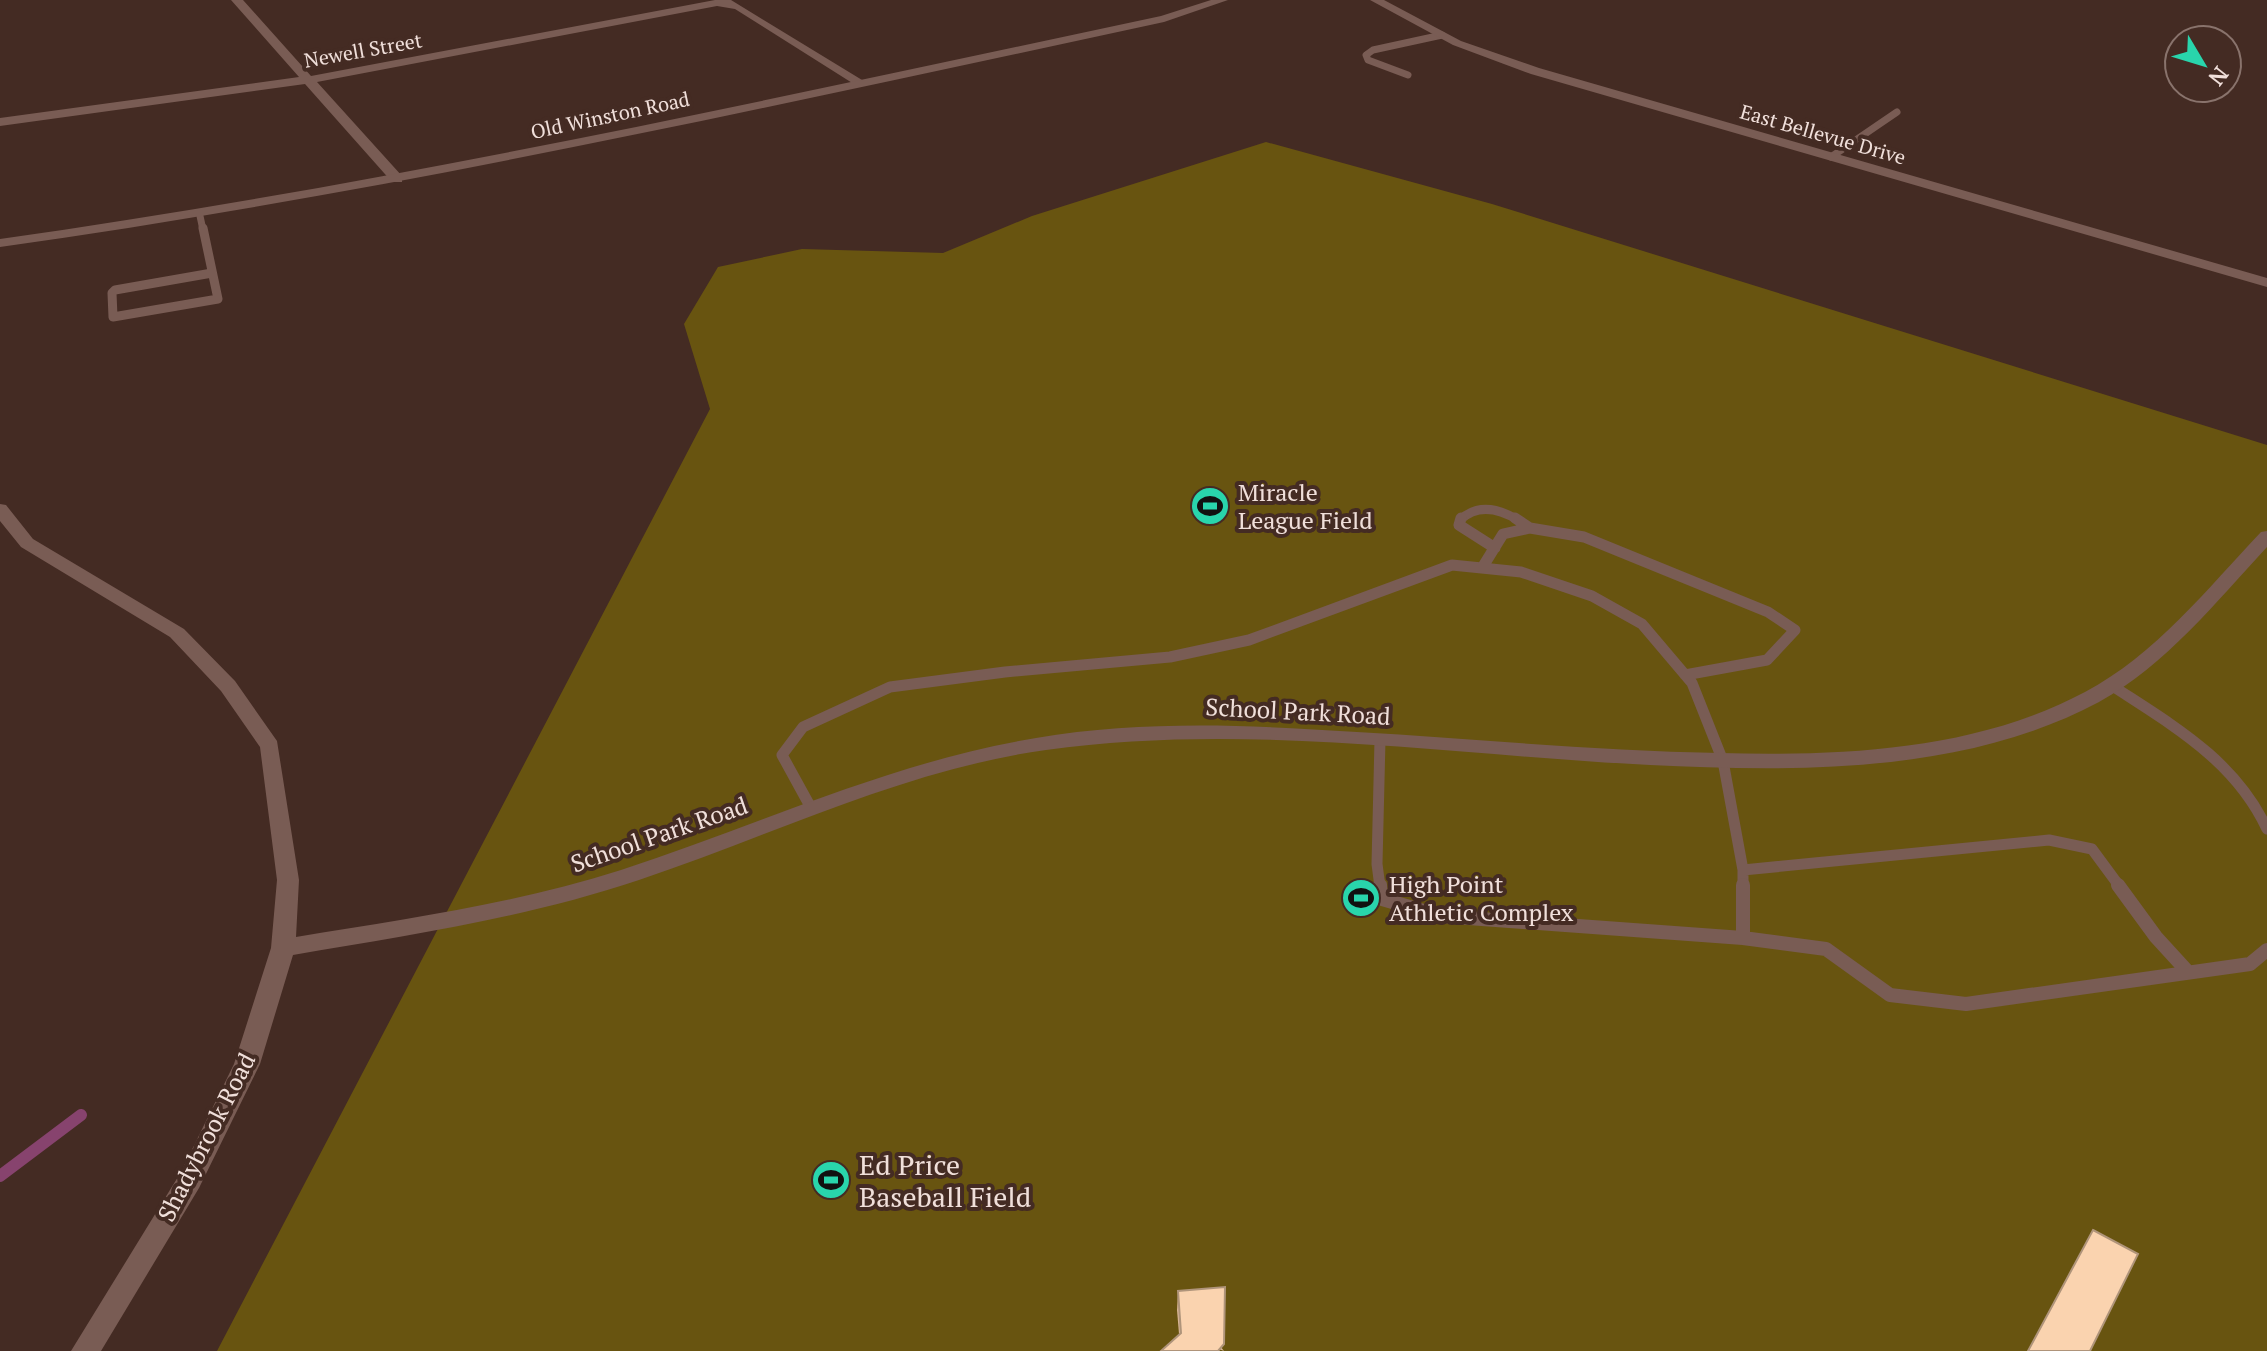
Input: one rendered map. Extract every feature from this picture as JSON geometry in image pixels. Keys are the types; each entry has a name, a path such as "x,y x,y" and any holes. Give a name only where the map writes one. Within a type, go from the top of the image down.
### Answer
{"street":[{"path":"237,0 397,179"},
{"name":"Old Winston Road","path":"0,243 200,216 397,179 1164,19 1222,0"},
{"name":"East Bellevue Drive","path":"1376,0 1442,35 1535,71 2267,283"},
{"path":"726,2 861,83"},
{"name":"Newell Street","path":"0,122 308,80 726,2"},
{"name":"Shadybrook Road","path":"0,509 27,543 177,633 228,686 270,746 288,880 283,948 247,1064 190,1180 85,1351"},
{"name":"School Park Road","path":"283,948 491,911 572,892 727,841 810,806 893,777 1041,744 1207,730 1723,761 1822,761 1931,748 2040,720 2089,699 2155,652 2267,536"}],"lane":[{"path":"1408,75 1368,60 1366,55 1373,50 1442,35"},
{"path":"1831,157 1897,112"},
{"path":"200,216 218,299 113,317 112,293 115,290 212,273"},
{"path":"1495,548 1459,525 1460,518 1488,507 1510,512 1530,528"},
{"path":"1482,568 1503,534 1530,528 1584,537 1768,612 1795,630 1767,660 1685,675"},
{"path":"810,806 782,755 803,727 890,687 1183,654 1249,640 1452,565 1521,572 1592,596 1642,624 1692,683 1723,761 1743,870 1743,938"},
{"path":"2111,685 2230,772 2261,811 2267,829"},
{"path":"1380,740 1377,864 1382,899 1441,916 1743,938 1826,949 1890,995 1966,1004 2250,964 2267,950"},
{"path":"1743,870 2049,840 2092,849 2156,937 2188,972"}],"shaded area":[{"name":"High Point Athletic Complex","path":"1266,142 1492,204 2267,445 2267,1351 217,1351 710,409 684,324 718,267 802,249 943,253 1032,216"}],"building":[{"path":"2093,1230 2138,1254 2090,1351 2028,1351"},
{"path":"1225,1287 1224,1344 1218,1351 1161,1351 1181,1333 1178,1291"}],"waterway":[{"path":"0,1176 81,1115"}],"place":[{"name":"Miracle League Field","path":"1210,506"},
{"name":"High Point Athletic Complex","path":"1361,898"},
{"name":"Ed Price Baseball Field","path":"831,1180"}]}
